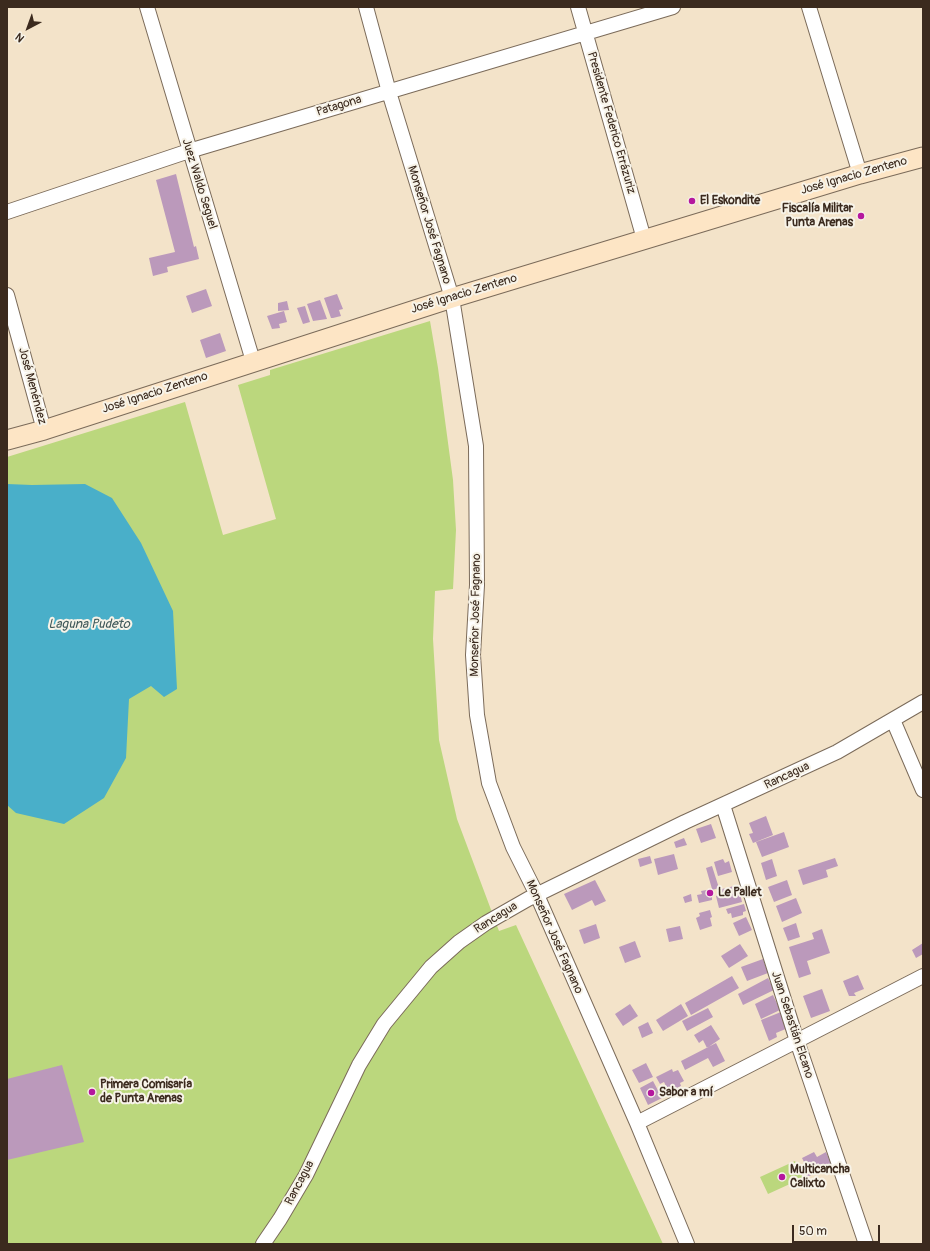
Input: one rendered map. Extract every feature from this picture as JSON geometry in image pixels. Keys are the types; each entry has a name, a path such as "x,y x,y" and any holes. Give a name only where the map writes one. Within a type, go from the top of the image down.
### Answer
{"street":[{"name":"Juez Waldo Seguel","path":"147,7 253,361"},
{"name":"Monseñor José Fagnano","path":"366,7 389,92 452,298 476,446 477,585 473,655 477,715 489,783 513,848 537,895 637,1123 687,1244"},
{"name":"Presidente Federico Errázuriz","path":"578,7 644,239"},
{"name":"Patagona","path":"7,212 189,151 673,7"},
{"path":"809,7 860,174"},
{"name":"José Ignacio Zenteno","path":"7,440 44,430 253,361 452,298 860,174 923,157"},
{"name":"José Menéndez","path":"7,296 44,430"},
{"name":"Rancagua","path":"263,1244 280,1219 306,1175 359,1065 384,1024 405,996 430,967 459,942 486,923 537,895 723,805 837,752 923,702"},
{"path":"893,720 923,790"},
{"name":"Juan Sebastián Elcano","path":"723,805 797,1041 866,1244"},
{"path":"637,1123 923,976"}],"green space":[{"path":"430,321 453,480 456,530 453,589 435,591 433,639 439,740 457,819 499,931 516,925 663,1244 7,1244 7,457 185,402 223,535 276,519 238,385 270,375 270,370"},
{"name":"Multicancha Calixto","path":"795,1161 803,1178 768,1194 760,1177"}],"water":[{"name":"Laguna Pudeto","path":"7,484 85,484 112,498 141,543 173,611 177,689 164,697 151,686 129,699 126,758 104,798 64,824 16,813 7,805"}],"building":[{"path":"176,174 194,247 196,246 199,259 167,267 168,272 153,276 149,258 175,252 156,180"},
{"path":"206,289 212,306 192,313 186,296"},
{"path":"337,294 343,309 339,310 341,316 331,318 324,298"},
{"path":"320,300 327,319 313,321 307,304"},
{"path":"287,301 289,310 278,311 278,303"},
{"path":"305,306 310,322 303,324 297,308"},
{"path":"284,311 287,322 279,324 280,328 272,329 267,316"},
{"path":"220,333 226,351 206,358 200,340"},
{"path":"766,816 773,835 753,843 749,834 753,833 749,823"},
{"path":"711,824 716,838 701,843 696,829"},
{"path":"784,832 789,847 762,857 756,842"},
{"path":"684,838 687,845 676,848 674,842"},
{"path":"674,854 678,869 658,875 654,859"},
{"path":"650,856 652,863 640,867 638,859"},
{"path":"835,858 838,866 826,870 828,877 803,885 798,870"},
{"path":"723,859 725,863 729,861 732,872 718,876 714,862"},
{"path":"772,859 777,876 766,880 761,863"},
{"path":"712,866 719,888 712,890 712,900 699,903 697,895 702,894 701,891 712,889 706,868"},
{"path":"595,880 606,901 595,906 592,900 572,910 564,894"},
{"path":"787,880 792,895 774,902 768,887"},
{"path":"738,885 742,902 719,908 716,896 720,895 718,890"},
{"path":"691,894 692,901 685,903 683,897"},
{"path":"796,898 802,913 782,922 776,906"},
{"path":"744,904 746,911 743,912 743,915 732,918 731,913 728,914 726,909"},
{"path":"710,910 712,926 700,930 696,918 700,916 699,913"},
{"path":"746,917 752,930 739,936 733,923"},
{"path":"796,923 800,937 788,941 783,928"},
{"path":"596,924 600,938 584,944 579,930"},
{"path":"680,926 683,939 669,942 666,929"},
{"path":"822,929 830,953 807,961 811,974 799,978 789,947 814,939 812,933"},
{"path":"635,941 641,957 625,963 619,947"},
{"path":"923,943 923,954 916,958 912,950"},
{"path":"740,944 748,956 729,968 721,956"},
{"path":"763,959 768,973 747,981 741,967"},
{"path":"858,975 864,989 854,993 856,996 849,996 843,981"},
{"path":"732,976 739,988 691,1015 685,1003"},
{"path":"768,978 774,990 743,1005 738,994"},
{"path":"822,989 830,1011 811,1018 803,996"},
{"path":"773,995 780,1010 761,1019 755,1004"},
{"path":"630,1004 638,1016 623,1026 615,1014"},
{"path":"681,1004 688,1016 663,1031 656,1020"},
{"path":"708,1008 713,1017 687,1031 682,1021"},
{"path":"781,1012 788,1028 776,1033 777,1037 769,1041 761,1020"},
{"path":"648,1022 653,1033 642,1038 638,1027"},
{"path":"711,1025 720,1039 707,1048 703,1040 699,1043 694,1035"},
{"path":"716,1043 725,1061 713,1067 708,1058 685,1070 681,1061"},
{"path":"646,1063 653,1077 639,1083 632,1070"},
{"path":"62,1065 84,1142 7,1160 7,1079"},
{"path":"672,1069 673,1072 678,1070 684,1081 680,1083 681,1086 669,1092 664,1082 660,1084 656,1077"},
{"name":"Sabor a mí","path":"653,1081 662,1098 648,1105 640,1088"},
{"path":"814,1152 817,1157 826,1152 832,1166 807,1177 802,1168 806,1166 802,1158"}],"place":[{"name":"El Eskondite","path":"692,201"},
{"name":"Fiscalía Militar Punta Arenas","path":"861,216"},
{"name":"Le Pallet","path":"710,893"},
{"name":"Primera Comisaría de Punta Arenas","path":"92,1092"},
{"name":"Sabor a mí","path":"651,1093"},
{"name":"Multicancha Calixto","path":"782,1177"}]}
